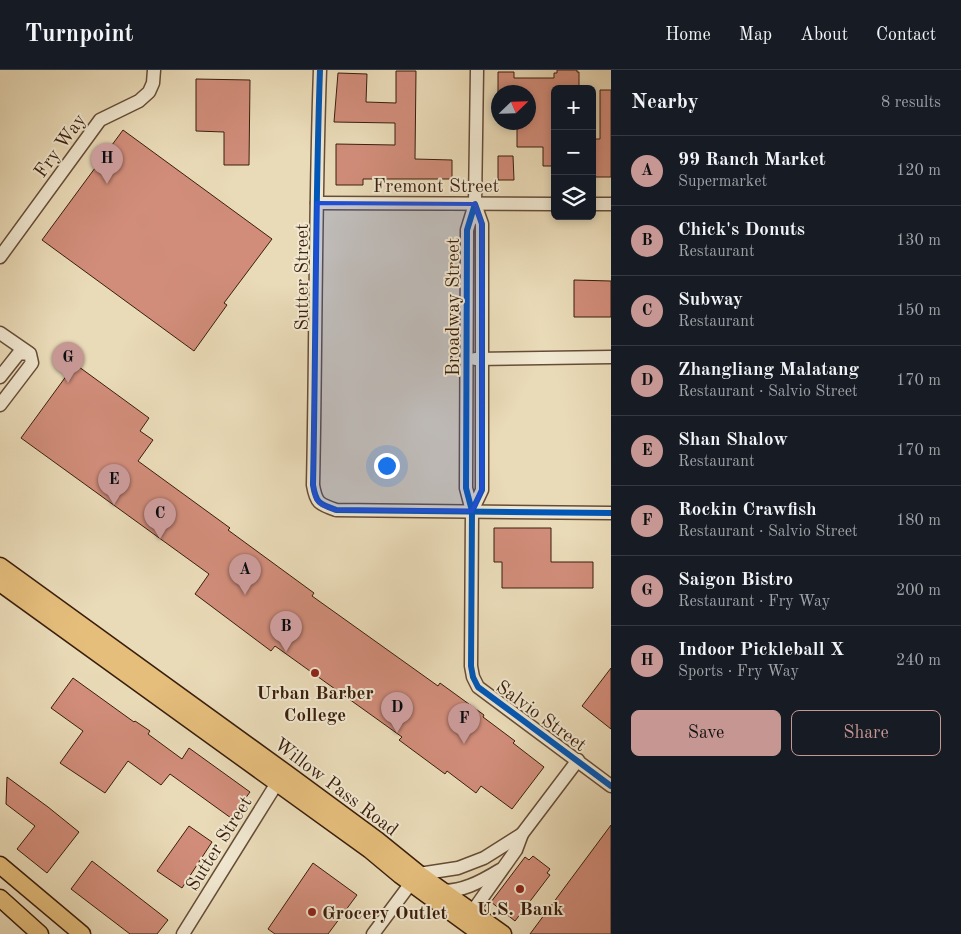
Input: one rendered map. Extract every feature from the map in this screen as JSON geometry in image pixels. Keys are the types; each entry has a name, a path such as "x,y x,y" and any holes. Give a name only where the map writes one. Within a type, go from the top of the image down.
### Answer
{"main road":[{"name":"Willow Pass Road","path":"0,566 282,778"},
{"name":"Willow Pass Road","path":"0,583 282,778 378,840 410,877 481,934"},
{"path":"0,865 82,934"},
{"name":"Willow Pass Road","path":"410,877 442,890 503,934"},
{"path":"0,898 40,934"}],"street":[{"name":"Fry Way","path":"0,257 100,120 149,92 153,83 154,70"},
{"name":"Sutter Street","path":"320,70 316,203 313,485 316,499 322,505 336,510 472,511"},
{"name":"Broadway Street","path":"477,70 475,204 467,230 466,488 472,511 471,666 473,677 478,687"},
{"name":"Fremont Street","path":"316,203 551,204"},
{"name":"Broadway Street","path":"472,511 482,490 482,224 475,204"},
{"path":"596,204 611,204"},
{"path":"0,333 30,354 32,363 0,405"},
{"path":"0,377 18,353 30,354"},
{"path":"467,359 611,357"},
{"path":"472,511 611,513"},
{"name":"Salvio Street","path":"478,687 611,786"},
{"path":"472,912 516,850 522,834 578,760"},
{"name":"Sutter Street","path":"183,934 282,778"},
{"path":"373,934 410,877 458,868 484,858 522,834"},
{"path":"442,890 456,890 475,884 504,867"}],"highlighted area":[{"path":"317,203 475,204 482,224 482,490 472,511 336,510 322,505 316,499 313,485"}],"building":[{"path":"557,70 577,70 579,72 579,85 551,85 551,166 543,166 543,147 517,147 517,130 536,130 536,85 498,85 498,72 514,72 514,78 554,78 554,73 557,73"},
{"path":"396,71 416,71 415,159 452,160 452,179 363,179 363,185 336,185 336,144 395,145 395,123 334,122 338,73 367,74 366,102 396,103"},
{"path":"196,79 250,80 249,165 224,165 224,132 196,131"},
{"path":"600,90 611,90 611,177 596,177 596,139 600,139"},
{"path":"123,130 272,239 224,303 227,305 194,351 42,240"},
{"path":"498,156 513,156 514,180 498,180"},
{"path":"574,280 611,281 611,317 574,317"},
{"path":"75,364 149,418 140,431 153,440 138,461 230,528 228,530 314,593 312,596 438,686 440,683 484,715 483,717 515,741 513,743 544,767 512,809 481,786 476,793 447,771 445,774 399,740 402,737 275,646 271,651 195,594 209,574 21,438"},
{"path":"494,528 551,528 551,562 593,562 593,588 502,588 502,562 494,562"},
{"path":"611,668 611,729 582,706"},
{"path":"73,678 134,722 150,731 148,734 182,759 189,748 250,792 231,818 170,774 161,785 128,761 105,793 60,763 83,731 51,708"},
{"path":"7,777 79,832 47,873 17,849 35,826 6,804"},
{"path":"611,825 611,934 530,934"},
{"path":"189,826 212,842 182,888 157,871"},
{"name":"U.S. Bank","path":"533,856 550,869 547,873 550,875 515,921 491,902 525,857 529,860"},
{"path":"92,861 168,920 157,934 130,934 71,889"},
{"name":"Grocery Outlet","path":"313,863 357,895 328,934 275,934 268,929"}],"cycle path":[{"path":"320,70 313,485 315,496 319,502 336,510 611,513"},
{"path":"472,511 482,490 482,224 475,204 467,230 466,488 472,511 471,666 473,677 478,687 611,786"}],"place":[{"name":"Indoor Pickleball X","path":"107,184"},
{"name":"Saigon Bistro","path":"68,383"},
{"name":"Shan Shalow","path":"114,505"},
{"name":"Subway","path":"160,539"},
{"name":"99 Ranch Market","path":"245,595"},
{"name":"Chick's Donuts","path":"286,652"},
{"name":"Urban Barber College","path":"315,673"},
{"name":"Zhangliang Malatang","path":"397,733"},
{"name":"Rockin Crawfish","path":"464,744"},
{"name":"U.S. Bank","path":"520,889"},
{"name":"Grocery Outlet","path":"312,912"}]}
